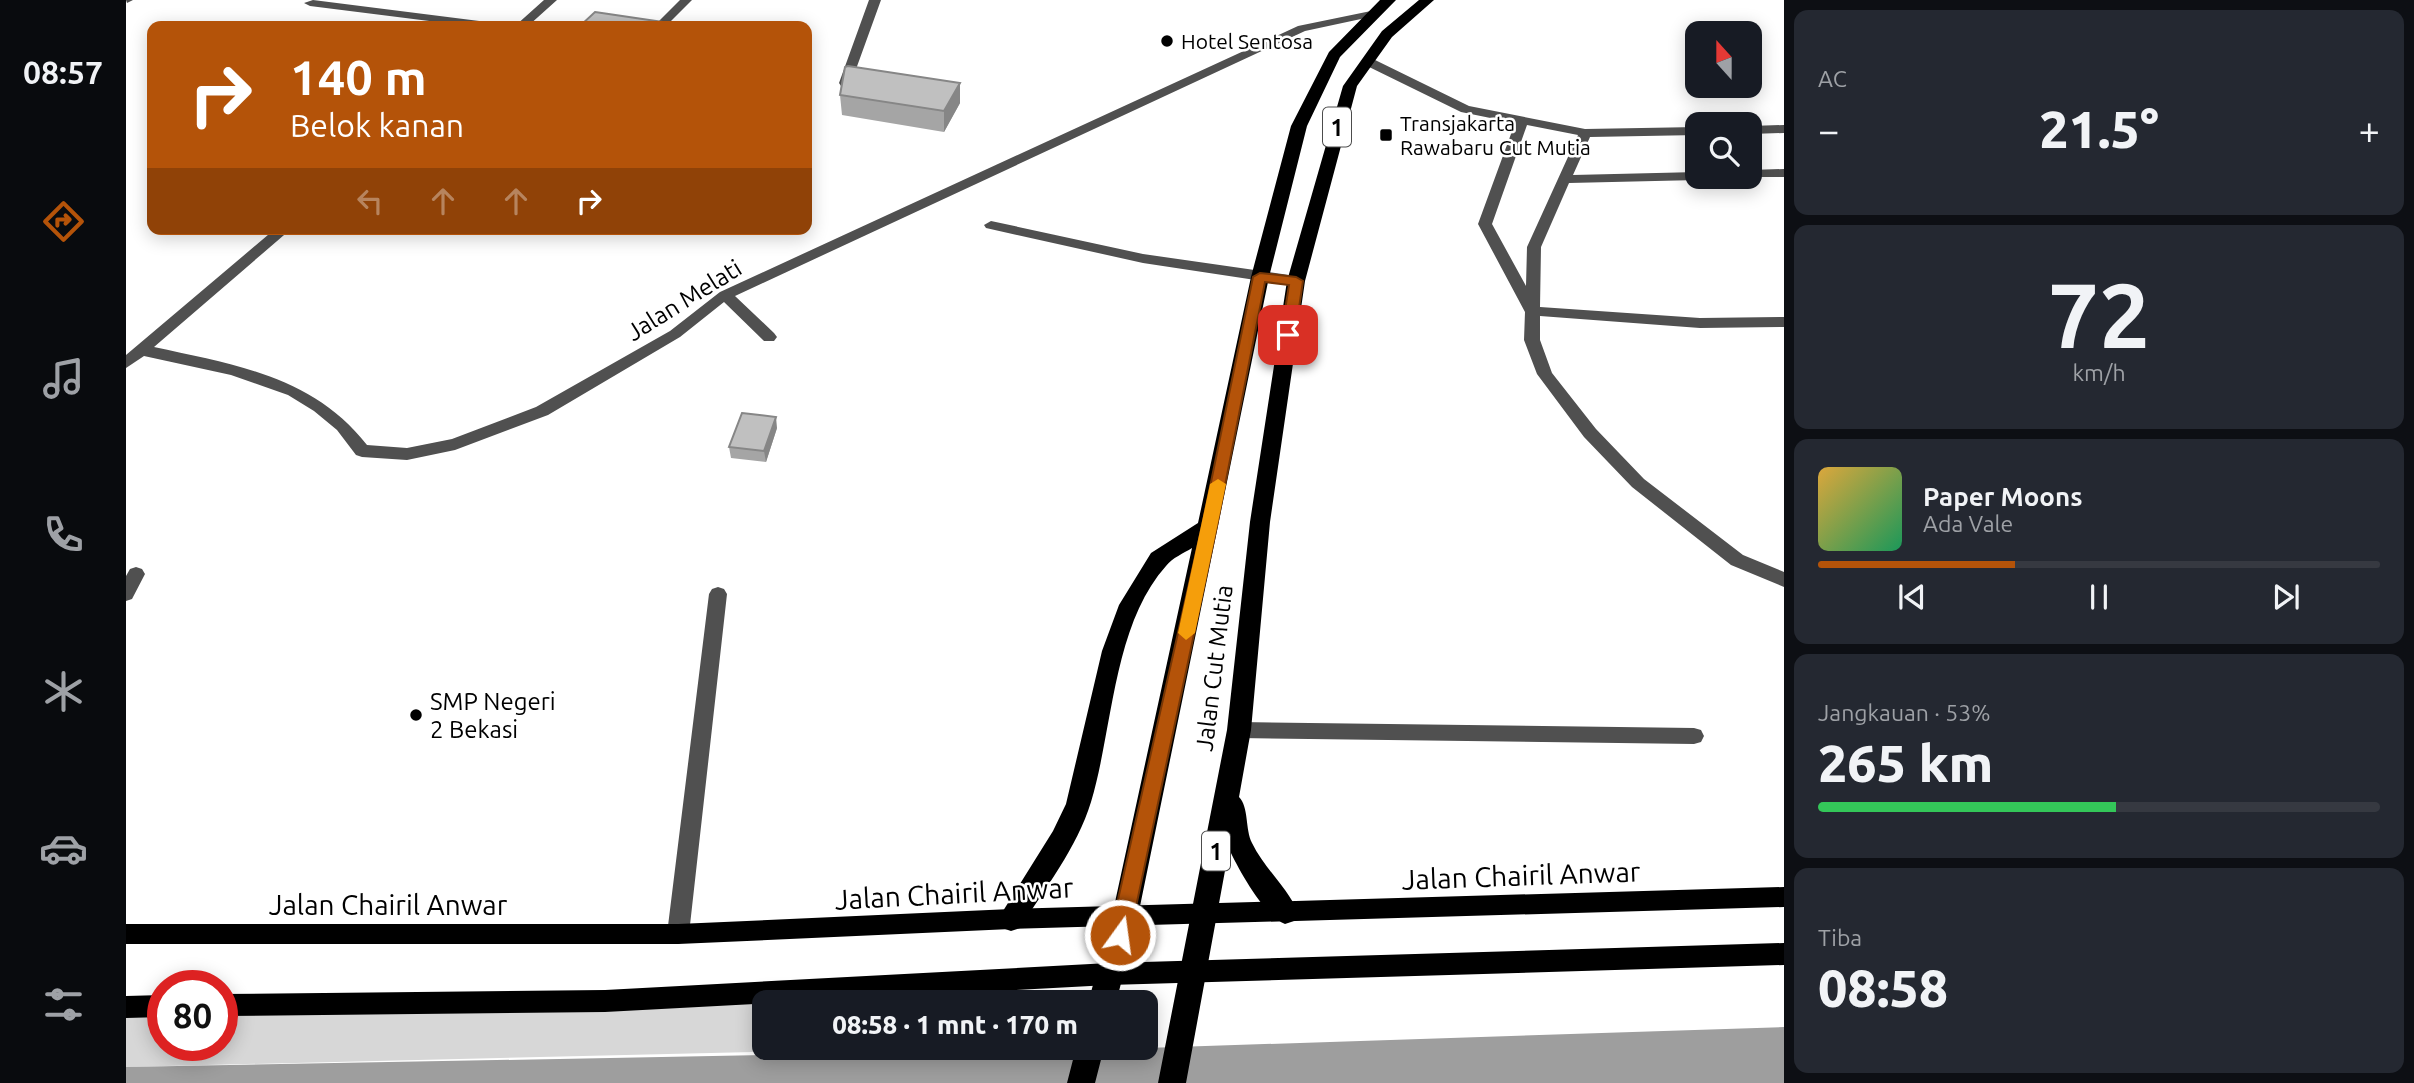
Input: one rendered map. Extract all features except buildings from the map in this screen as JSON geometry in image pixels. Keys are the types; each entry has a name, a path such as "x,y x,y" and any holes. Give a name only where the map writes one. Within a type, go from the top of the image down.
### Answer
{"highway":[{"name":"Jalan Cut Mutia","path":"1105,990 1125,916 1260,277 1299,126 1334,55 1371,14 1389,0"},
{"name":"Jalan Cut Mutia","path":"1172,1083 1239,730 1260,522 1296,281 1350,86 1387,34 1427,0"},
{"path":"1011,919 1062,839 1078,804 1113,651 1130,605 1159,559 1209,526"},
{"path":"1239,730 1230,817 1242,851 1285,912"},
{"path":"1082,1083 1087,1060"}],"main road":[{"name":"Jalan Chairil Anwar","path":"126,934 678,934 1011,919 1784,897"},
{"path":"238,1006 605,1001 1109,974 1784,954"},
{"path":"126,1007 147,1006"}],"street":[{"path":"527,21 551,0"},
{"path":"665,21 686,0"},
{"path":"845,83 875,0"},
{"path":"310,3 455,21"},
{"name":"Jalan Melati","path":"142,350 253,374 307,399 349,429 362,451 407,454 455,444 542,411 675,334 725,295 1302,28 1371,14"},
{"path":"1367,61 1465,109 1585,133 1685,131"},
{"path":"1522,120 1485,225 1532,311"},
{"path":"1762,130 1784,129"},
{"path":"1585,133 1534,247 1532,340 1545,374 1590,433 1637,484 1737,560 1784,580"},
{"path":"1762,174 1784,173"},
{"path":"1564,179 1685,176"},
{"path":"991,225 1076,247 1296,281"},
{"path":"126,363 277,235"},
{"path":"725,295 769,337"},
{"path":"1532,311 1700,323 1784,321"},
{"path":"126,594 136,574"},
{"path":"678,934 718,594"},
{"path":"1239,730 1694,736"}],"shaded area":[{"path":"995,980 992,990 752,990 752,1052 126,1067 126,1007 147,1006 147,1061 238,1061 238,1004"},
{"path":"1784,1027 1784,1083 126,1083 126,1067 752,1055 752,1060 1158,1060 1158,1048"}],"slow traffic":[{"path":"1186,633 1218,484"}],"place":[{"name":"Hotel Sentosa","path":"1167,41"},
{"name":"Transjakarta Rawabaru Cut Mutia","path":"1386,135"},
{"name":"SMP Negeri 2 Bekasi","path":"416,715"}],"route":[{"path":"1120,935 1260,277 1296,281 1288,335"}]}
